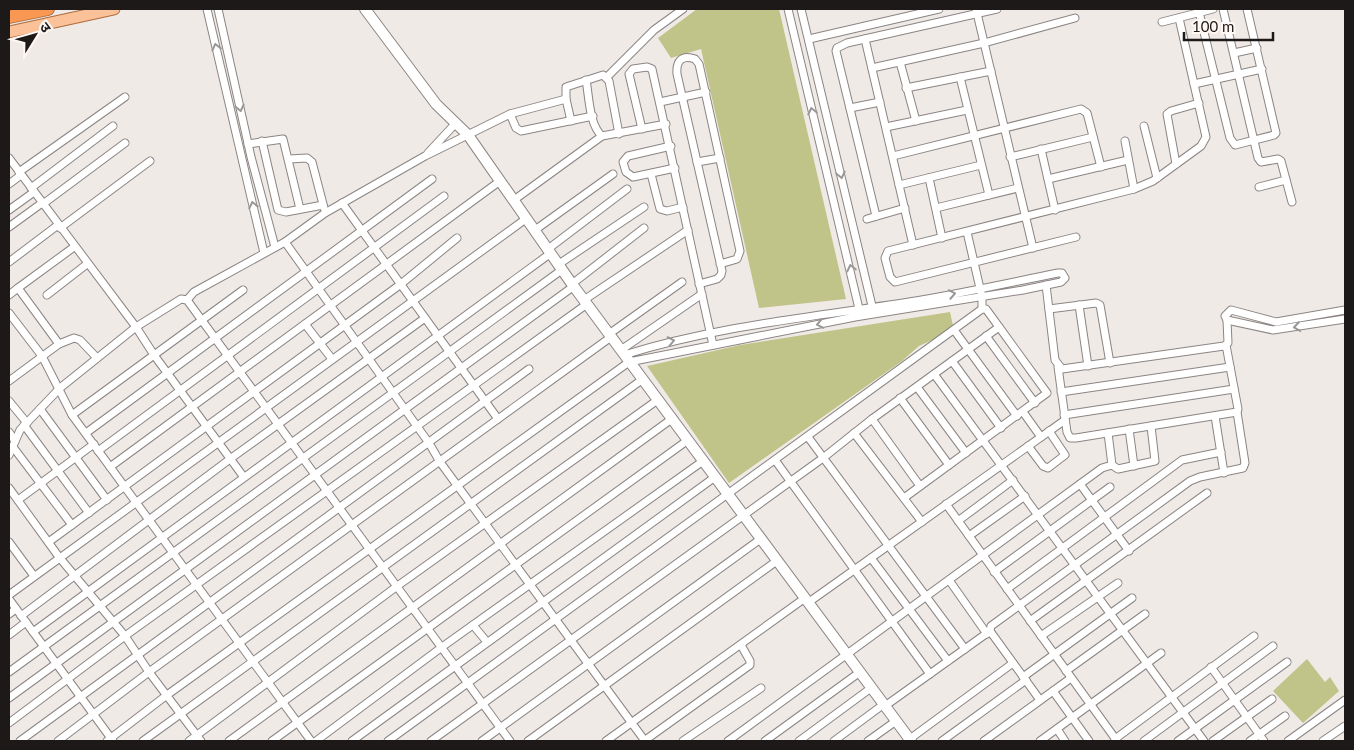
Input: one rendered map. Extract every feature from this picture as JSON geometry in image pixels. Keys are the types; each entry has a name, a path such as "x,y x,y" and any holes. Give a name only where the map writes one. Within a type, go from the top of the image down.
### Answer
{"highway":[{"path":"9,17 48,9"}],"main road":[{"path":"9,32 114,9"}],"street":[{"path":"207,9 264,253"},
{"path":"218,9 248,144 275,246"},
{"path":"365,9 436,104 468,136 585,302 762,538 909,740 1013,663"},
{"path":"607,77 654,30 683,9"},
{"path":"788,9 860,313"},
{"path":"802,9 873,311"},
{"path":"809,39 939,9"},
{"path":"876,216 836,51 842,45 865,39 976,11 997,9"},
{"path":"1162,22 1213,9"},
{"path":"1223,9 1261,162 1278,159 1282,161 1292,202"},
{"path":"1199,12 1231,142 1234,145 1274,135 1276,132 1248,9"},
{"path":"976,11 1033,248"},
{"path":"872,68 984,43 1075,18"},
{"path":"1076,237 893,282 890,277 886,253 1134,189 1157,178 1205,141 1179,18"},
{"path":"865,39 913,245"},
{"path":"1234,53 1257,48"},
{"path":"700,284 720,277 720,264 676,65 678,60 684,58 695,59 699,64 740,255 737,260 720,264"},
{"path":"900,62 916,121"},
{"path":"642,130 629,79 631,71 650,68 666,124 713,345"},
{"path":"1194,84 1262,69"},
{"path":"906,88 991,71"},
{"path":"571,121 566,99 566,87 603,75 607,77"},
{"path":"607,77 619,134"},
{"path":"960,77 989,195"},
{"path":"586,80 593,116 597,129 602,136"},
{"path":"660,102 706,92"},
{"path":"9,184 125,97"},
{"path":"187,300 194,292 285,242 325,213 425,156 510,114 566,99"},
{"path":"850,108 880,102"},
{"path":"1176,164 1167,114 1198,103"},
{"path":"893,156 1081,109 1086,114 1101,167"},
{"path":"886,128 967,110"},
{"path":"510,114 516,128 521,131 593,116"},
{"path":"425,156 455,124"},
{"path":"514,200 602,136 666,124"},
{"path":"9,210 113,126"},
{"path":"1144,126 1157,178"},
{"path":"1010,157 1093,136"},
{"path":"248,144 283,138 300,209"},
{"path":"262,141 278,210 286,212 323,205"},
{"path":"1125,141 1134,189"},
{"path":"9,227 125,143"},
{"path":"671,146 628,156 623,160 624,167 630,176 652,174 675,168"},
{"path":"1041,149 1055,210"},
{"path":"9,158 74,247 136,327 167,374 243,476"},
{"path":"697,162 720,158"},
{"path":"289,159 310,159 325,213"},
{"path":"1048,179 1128,160"},
{"path":"9,262 150,161"},
{"path":"899,185 981,165"},
{"path":"535,230 613,174"},
{"path":"652,174 660,209 667,211 683,207"},
{"path":"929,178 942,238"},
{"path":"86,433 432,179"},
{"path":"1260,187 1286,180"},
{"path":"110,467 500,181"},
{"path":"936,208 1018,188"},
{"path":"33,632 550,251 627,189"},
{"path":"18,500 75,458 96,448 180,390 444,196"},
{"path":"342,203 401,284 411,302 425,318 498,419"},
{"path":"9,672 644,207"},
{"path":"867,219 905,208"},
{"path":"9,595 527,218"},
{"path":"9,698 115,623 314,474 573,285 644,228"},
{"path":"9,723 69,680 125,636 197,586 585,302 688,230"},
{"path":"967,232 981,288 982,309"},
{"path":"50,541 401,284 457,238"},
{"path":"285,242 429,443 440,462 502,543 644,741 750,665 750,661 741,645"},
{"path":"9,295 74,247"},
{"path":"47,295 87,264"},
{"path":"625,356 665,342 710,333 982,297 1063,281 1064,275 1058,274 981,288 873,311"},
{"path":"58,741 149,672 440,462 682,282"},
{"path":"1046,285 1055,360 1058,367 1064,417 1070,438 1237,412"},
{"path":"18,288 59,344"},
{"path":"72,414 244,290"},
{"path":"9,599 95,714 110,740 167,695 458,486 702,294"},
{"path":"9,456 25,424 60,388 136,327 182,299 187,300 510,741"},
{"path":"1049,309 1096,303 1102,307 1110,363"},
{"path":"1079,305 1088,366"},
{"path":"904,498 1046,395 1047,391 986,309 982,309"},
{"path":"388,741 467,681 808,437 982,309"},
{"path":"834,741 965,649 988,632 991,626 1018,605 1194,478 1224,473 1245,466 1226,345 1228,320 1226,316 1229,310 1276,322 1345,310"},
{"path":"9,313 42,356 72,414 96,448 312,741"},
{"path":"625,356 713,345 860,313"},
{"path":"9,614 18,612 75,574 425,318"},
{"path":"1228,320 1273,330 1345,319"},
{"path":"306,324 332,359"},
{"path":"431,741 823,458 900,398 999,327"},
{"path":"954,330 1020,414 1041,437"},
{"path":"986,336 1035,403"},
{"path":"9,381 59,344 74,338 80,340 97,358"},
{"path":"1058,367 1065,370 1226,345"},
{"path":"952,361 1001,428"},
{"path":"1061,392 1230,367"},
{"path":"20,741 528,369"},
{"path":"934,374 1204,741"},
{"path":"143,741 382,566 643,379"},
{"path":"917,387 966,453"},
{"path":"606,741 741,645 856,569 1041,437 1064,417 1234,389"},
{"path":"900,398 949,465"},
{"path":"189,741 199,738 268,681 659,399"},
{"path":"9,401 89,513"},
{"path":"40,409 107,500"},
{"path":"1215,416 1224,473"},
{"path":"229,741 673,418"},
{"path":"872,419 920,486"},
{"path":"1108,432 1112,465 1118,469 1155,461 1152,426"},
{"path":"1129,429 1134,466"},
{"path":"1028,446 1043,466 1050,466 1065,455 1049,431"},
{"path":"9,432 14,444 40,484 72,525"},
{"path":"854,433 922,522"},
{"path":"808,437 925,598 965,649"},
{"path":"272,741 688,440"},
{"path":"1007,589 1182,460 1221,452"},
{"path":"775,460 856,569 930,674"},
{"path":"316,741 442,647 703,461"},
{"path":"728,741 1102,468 1112,465"},
{"path":"352,741 715,477"},
{"path":"958,521 1013,480"},
{"path":"1080,484 1129,551"},
{"path":"9,488 50,541 59,557 125,636 149,672 199,738"},
{"path":"994,572 1110,488"},
{"path":"1030,622 1207,493"},
{"path":"969,536 1025,496"},
{"path":"946,504 1116,740 1254,636"},
{"path":"482,741 762,538"},
{"path":"9,542 34,576"},
{"path":"871,558 948,661"},
{"path":"528,741 778,560"},
{"path":"949,580 1040,700"},
{"path":"1041,636 1118,584"},
{"path":"942,741 1054,654 1132,598"},
{"path":"1066,671 1145,614"},
{"path":"9,635 26,622"},
{"path":"474,625 487,642"},
{"path":"1144,741 1273,646"},
{"path":"1040,741 1160,652"},
{"path":"1178,741 1287,662"},
{"path":"1211,668 1262,738"},
{"path":"765,741 860,672"},
{"path":"984,741 1071,678"},
{"path":"683,741 761,688"},
{"path":"799,741 871,688"},
{"path":"1053,691 1090,741"},
{"path":"1213,741 1272,699"},
{"path":"1288,741 1345,700"},
{"path":"1250,741 1262,738 1285,716"},
{"path":"868,741 896,721"},
{"path":"1324,741 1345,726"},
{"path":"1057,729 1066,741"}],"green space":[{"path":"697,9 779,9 846,299 759,308 701,49 671,58 658,38"},
{"path":"950,312 954,330 919,346 902,361 729,483 647,366 740,345"},
{"path":"1307,659 1325,682 1330,677 1339,691 1303,723 1273,691"}]}
